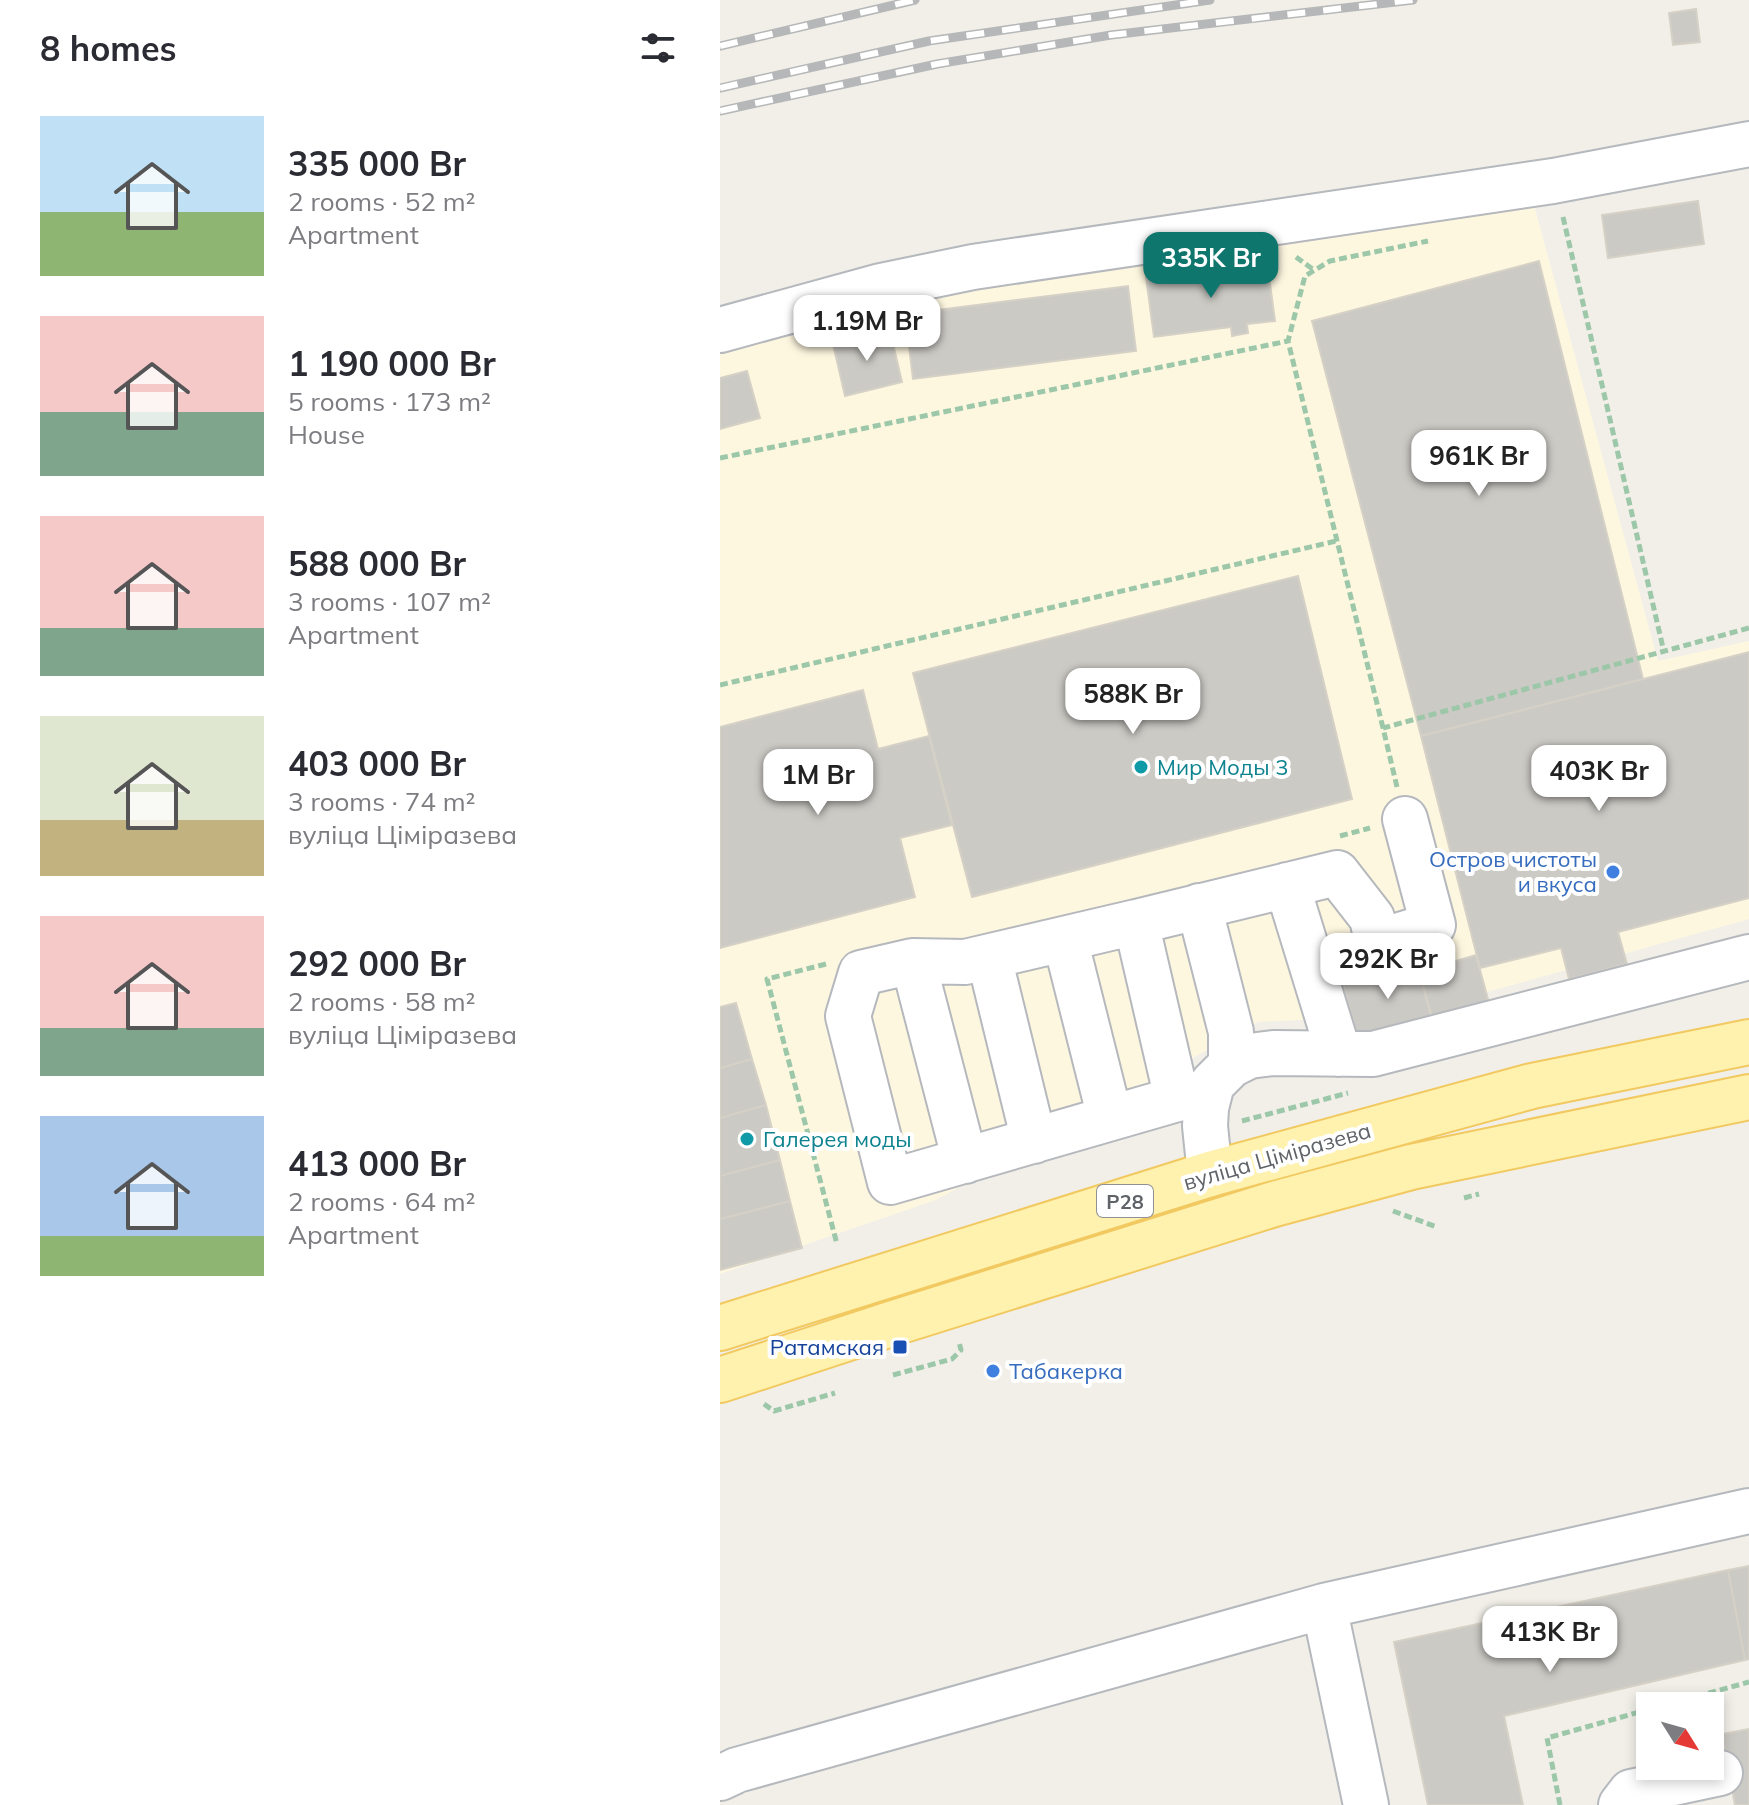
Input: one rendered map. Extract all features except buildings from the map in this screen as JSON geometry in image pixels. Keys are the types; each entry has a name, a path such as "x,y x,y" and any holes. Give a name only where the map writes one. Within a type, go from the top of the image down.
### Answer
{"main road":[{"name":"вуліца Ціміразева","path":"720,1328 1210,1174 1532,1086 1749,1042"},
{"name":"вуліца Ціміразева","path":"720,1380 1289,1200 1411,1167 1749,1097"}],"lane":[{"path":"720,330 881,286 973,267 1553,181 1749,144"},
{"path":"1136,922 1177,1099 890,1182 848,1016 861,973 913,961 965,962 989,957 1337,873 1372,918 1377,942 1433,925 1405,819"},
{"path":"1287,885 1339,1054"},
{"path":"1199,906 1231,1032 1231,1065"},
{"path":"1065,939 1110,1118"},
{"path":"989,957 1034,1141"},
{"path":"1210,1174 1205,1126 1212,1084 1231,1065 1249,1056 1273,1053 1373,1054 1749,957"},
{"path":"913,961 965,1161"},
{"path":"720,1778 737,1770 1324,1606 1749,1511"},
{"path":"1324,1606 1366,1805"},
{"path":"1621,1805 1631,1792 1687,1780"}],"path":[{"path":"1553,181 1664,652"},
{"path":"1329,838 1405,819 1288,341 1305,276 1330,261 1435,239"},
{"path":"720,458 1288,341"},
{"path":"720,685 1336,541"},
{"path":"1383,728 1749,628"},
{"path":"828,964 767,979 837,1244"},
{"path":"1383,1208 1437,1227"},
{"path":"893,1375 952,1359 961,1350 956,1331"},
{"path":"774,1411 835,1393"},
{"path":"1713,1692 1749,1682"},
{"path":"1560,1805 1547,1738 1636,1713"}],"shaded area":[{"path":"1534,205 1658,661 1749,641 1749,919 1405,1015 1258,1022 936,1200 720,1274 720,345 962,280"}],"railway":[{"path":"720,46 915,0"},
{"path":"720,88 929,41 1210,0"},
{"path":"720,111 937,64 1111,35 1413,0"}],"place":[{"name":"Мир Моды 3","path":"1141,767"},
{"name":"Остров чистоты и вкуса","path":"1613,872"},
{"name":"Галерея моды","path":"747,1139"},
{"name":"Ратамская","path":"900,1347"},
{"name":"Табакерка","path":"993,1371"}]}
